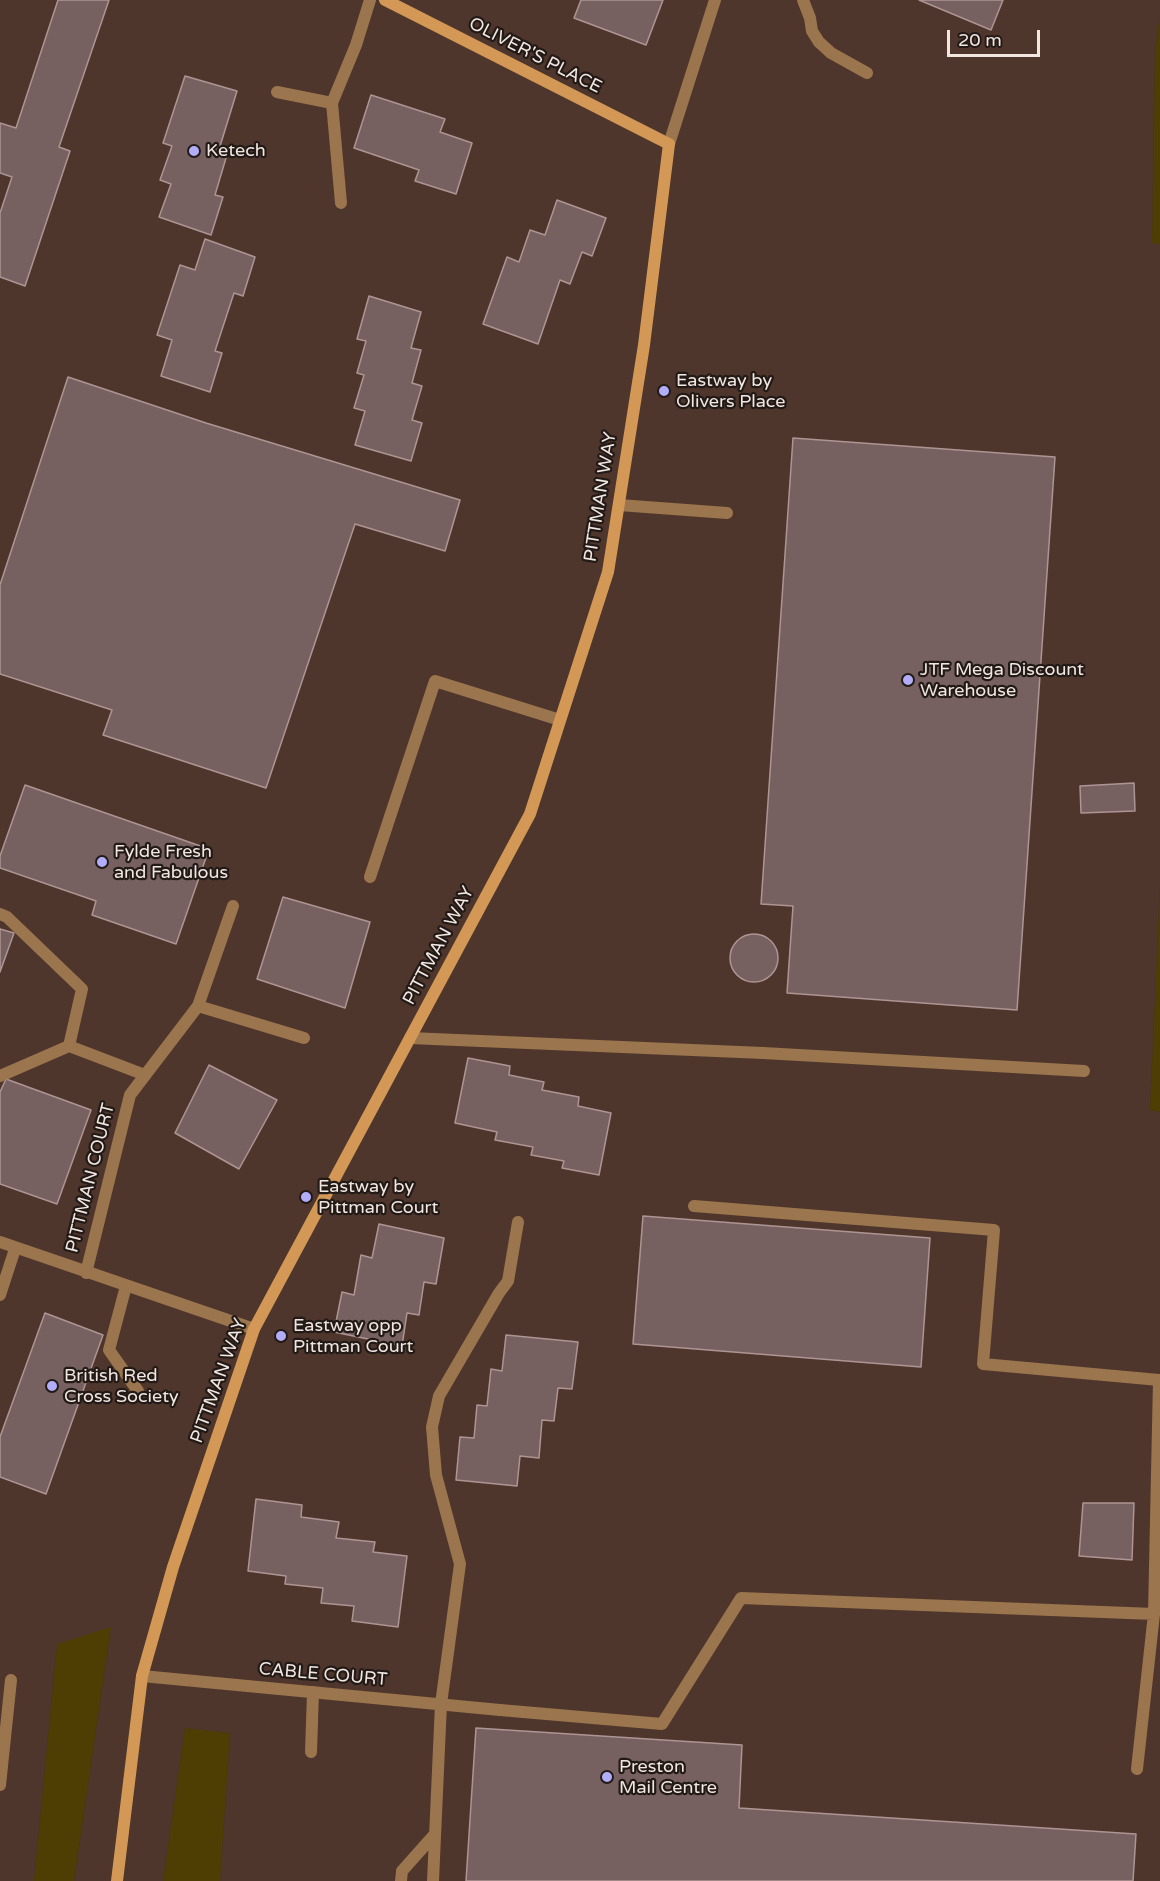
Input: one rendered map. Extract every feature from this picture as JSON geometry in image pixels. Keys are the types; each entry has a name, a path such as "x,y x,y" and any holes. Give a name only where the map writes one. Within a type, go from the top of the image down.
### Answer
{"street":[{"path":"341,202 332,103 356,45 370,0"},
{"name":"OLIVER'S PLACE","path":"385,0 669,144"},
{"name":"PITTMAN WAY","path":"117,1881 142,1676 173,1567 254,1329 530,814 608,572 644,345 669,144 715,0"},
{"path":"803,0 812,31 819,42 831,54 867,74"},
{"path":"277,92 332,103"},
{"path":"619,506 727,513"},
{"path":"370,877 435,681 560,720"},
{"name":"PITTMAN COURT","path":"86,1273 130,1095 198,1006 233,906"},
{"path":"0,914 6,917 82,989 69,1046"},
{"path":"198,1006 304,1038"},
{"path":"410,1038 763,1053 1084,1071"},
{"path":"0,1076 69,1046 145,1075"},
{"path":"694,1206 994,1230 983,1364 1159,1380 1154,1614 1137,1769"},
{"path":"433,1881 441,1704 460,1564 436,1475 432,1427 439,1396 508,1281 518,1222"},
{"name":"PITTMAN COURT","path":"0,1242 254,1329"},
{"path":"0,1295 15,1249"},
{"path":"126,1286 109,1350 138,1391"},
{"name":"CABLE COURT","path":"142,1676 662,1724 741,1598 1154,1614"},
{"path":"0,1785 11,1680"},
{"path":"311,1752 313,1692"},
{"path":"401,1881 402,1870 435,1834"}],"shaded area":[{"path":"0,0 1160,0 1155,50 1152,242 1160,244 1160,885 1150,1110 1160,1112 1160,1881 220,1881 230,1733 185,1728 163,1881 74,1881 111,1628 57,1645 34,1881 0,1881"},
{"path":"1160,15 1160,244 1152,243 1155,50"},
{"path":"1160,885 1160,1112 1150,1110"},
{"path":"111,1627 74,1881 34,1881 57,1644"},
{"path":"185,1728 230,1733 220,1881 163,1881"}],"building":[{"path":"58,0 109,0 59,147 70,151 25,286 0,277 0,213 12,177 0,173 0,123 16,128"},
{"path":"581,0 663,0 646,45 574,18"},
{"path":"919,0 1003,0 991,30"},
{"name":"Ketech","path":"185,76 237,91 217,156 226,158 215,195 223,197 211,235 159,217 171,184 160,180 172,146 163,143"},
{"path":"371,95 445,119 440,132 472,143 456,194 415,181 419,170 354,148"},
{"path":"557,200 606,218 592,256 582,252 570,284 560,280 538,344 483,324 507,257 519,262 530,230 545,235"},
{"path":"205,239 255,257 243,296 234,293 215,351 222,353 210,392 161,376 172,340 157,335 180,265 195,270"},
{"path":"369,296 421,312 411,348 421,350 412,383 422,386 412,420 422,423 411,461 355,445 365,411 354,408 364,375 357,373 366,341 357,339"},
{"path":"68,377 206,423 460,500 445,551 355,524 266,788 103,735 112,710 0,674 0,585"},
{"name":"JTF Mega Discount Warehouse","path":"793,438 1055,457 1017,1010 787,993 793,906 761,904"},
{"path":"1134,783 1135,811 1081,813 1080,786"},
{"name":"Fylde Fresh and Fabulous","path":"25,785 209,849 176,944 92,915 96,901 0,868 0,856"},
{"path":"283,897 370,922 345,1008 257,979"},
{"path":"0,929 14,933 0,972"},
{"path":"754,934 771,941 778,958 771,975 754,982 737,975 730,958 737,941"},
{"path":"468,1058 510,1066 509,1075 544,1082 542,1090 579,1097 578,1106 611,1113 599,1175 562,1168 564,1161 531,1155 533,1147 495,1140 497,1132 455,1123"},
{"path":"209,1065 277,1100 239,1169 175,1133"},
{"path":"6,1079 91,1110 57,1204 0,1184 0,1092"},
{"path":"643,1216 930,1238 921,1367 633,1344"},
{"path":"379,1224 444,1238 436,1284 424,1282 419,1315 407,1313 402,1346 334,1332 342,1292 354,1295 361,1255 372,1258"},
{"name":"British Red Cross Society","path":"45,1313 103,1335 46,1494 0,1477 0,1437"},
{"path":"506,1335 578,1342 572,1389 558,1388 554,1421 542,1420 539,1458 520,1456 517,1486 456,1480 460,1437 474,1438 477,1405 487,1406 491,1369 502,1371"},
{"path":"256,1499 302,1505 301,1517 339,1522 336,1538 375,1542 373,1552 407,1556 398,1627 352,1621 354,1606 321,1603 323,1588 285,1584 286,1576 248,1571"},
{"path":"1083,1503 1134,1503 1132,1560 1079,1556"},
{"name":"Preston Mail Centre","path":"476,1728 742,1745 739,1808 1136,1834 1133,1881 466,1881"}],"place":[{"name":"Ketech","path":"194,151"},
{"name":"Eastway by Olivers Place","path":"664,391"},
{"name":"JTF Mega Discount Warehouse","path":"908,680"},
{"name":"Fylde Fresh and Fabulous","path":"102,862"},
{"name":"Eastway by Pittman Court","path":"306,1197"},
{"name":"Eastway opp Pittman Court","path":"281,1336"},
{"name":"British Red Cross Society","path":"52,1386"},
{"name":"Preston Mail Centre","path":"607,1777"}]}
